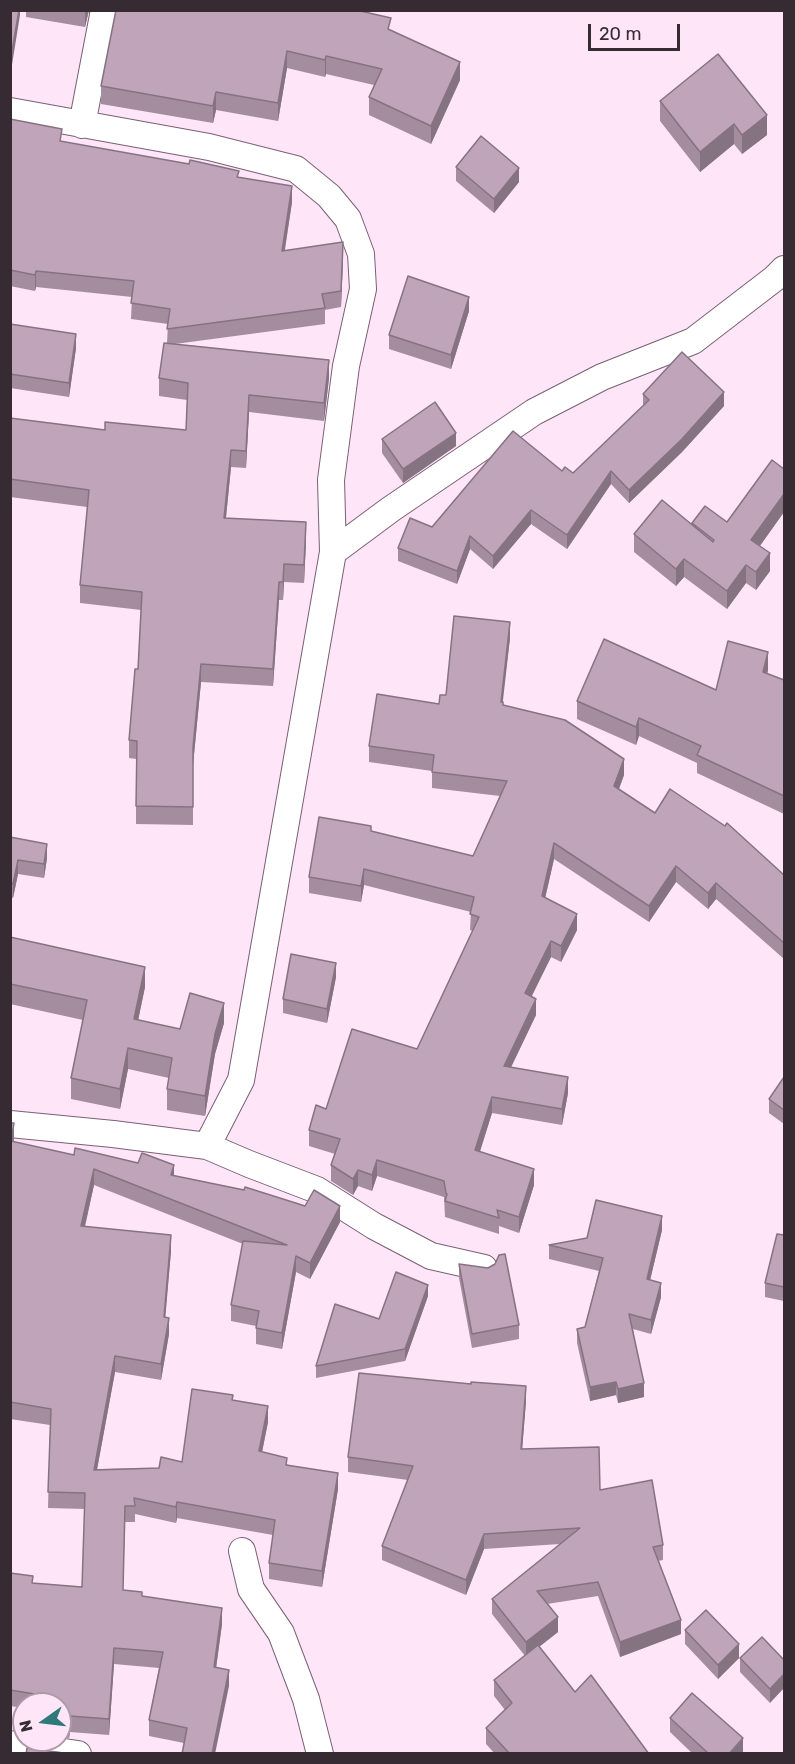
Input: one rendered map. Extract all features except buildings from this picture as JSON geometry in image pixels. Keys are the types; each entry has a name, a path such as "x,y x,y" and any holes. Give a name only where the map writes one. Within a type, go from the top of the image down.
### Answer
{"street":[{"path":"82,124 104,10"},
{"path":"10,111 209,147 296,169 329,196 348,219 361,254 363,289 346,366 331,480 333,552 241,1080 207,1146"},
{"path":"333,552 391,509 534,412 602,377 693,341 784,269"},
{"path":"10,1124 207,1146 317,1190 375,1226 431,1256 484,1268"},
{"path":"242,1551 251,1589 281,1633 306,1699 320,1753"},
{"path":"10,1744 78,1754"}]}
